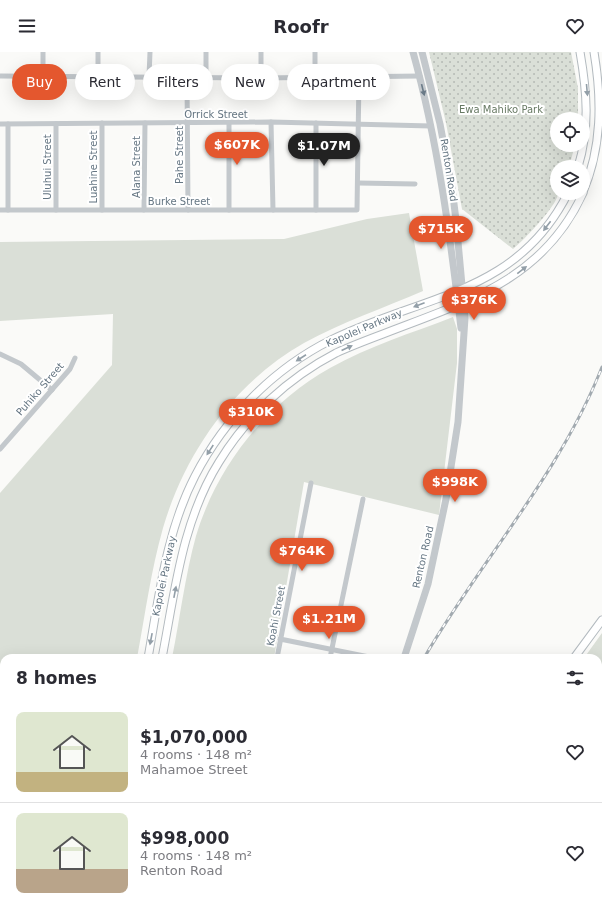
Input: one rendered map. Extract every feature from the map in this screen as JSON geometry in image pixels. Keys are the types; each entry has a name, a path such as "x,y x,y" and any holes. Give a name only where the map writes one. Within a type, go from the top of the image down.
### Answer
{"main road":[{"path":"580,52 586,87 588,111 586,135 580,160"},
{"name":"Kapolei Parkway","path":"590,174 594,163 600,124 600,85 594,52"},
{"name":"Kapolei Parkway","path":"149,654 166,559 178,516 202,463 236,414 257,392 280,373 317,348 358,328 459,290 491,276 521,254 547,227 564,200"},
{"name":"Kapolei Parkway","path":"163,654 183,548 192,518 211,475 228,448 246,424 277,393 300,375 325,360 351,346 460,304 485,293 508,280 540,254 565,224 579,200"},
{"path":"577,654 602,620"}],"street":[{"path":"43,52 43,64"},
{"path":"98,52 98,64"},
{"path":"150,52 150,64"},
{"path":"206,52 206,64"},
{"path":"261,52 261,64"},
{"path":"315,52 315,64"},
{"name":"Renton Road","path":"413,52 431,126 443,189 447,230 453,267 459,290"},
{"name":"Renton Road","path":"405,654 428,584 446,499 458,422 463,340 459,290 461,264 457,228 446,156 422,52"},
{"path":"0,76 12,76"},
{"path":"390,77 420,76"},
{"name":"Pahe Street","path":"188,100 188,210"},
{"path":"359,100 358,183 415,184"},
{"path":"271,122 273,210"},
{"name":"Orrick Street","path":"0,124 271,122 431,126"},
{"name":"Luahine Street","path":"102,123 102,210"},
{"name":"Alana Street","path":"144,210 145,123"},
{"path":"229,123 229,210"},
{"path":"316,123 316,210"},
{"path":"8,124 8,210"},
{"name":"Uluhui Street","path":"56,124 56,210"},
{"name":"Burke Street","path":"0,210 357,210 358,183"},
{"path":"447,230 457,228"},
{"path":"0,354 21,364 52,390"},
{"name":"Puhiko Street","path":"0,449 72,366 75,358"},
{"name":"Koahi Street","path":"278,654 311,483"},
{"path":"330,654 363,499"},
{"path":"280,639 355,654"}],"green space":[{"name":"Ewa Mahiko Park","path":"429,52 571,52 578,88 578,112 550,112 550,152 573,152 571,160 550,160 550,200 556,200 539,223 513,249 462,209 446,123"},
{"path":"409,213 423,291 333,328 304,343 279,359 256,378 235,399 216,422 199,446 185,473 163,528 152,576 138,654 0,654 0,493 112,365 113,314 0,321 0,242 284,239 367,219"},
{"path":"453,317 457,329 457,363 439,515 304,482 275,654 173,654 196,536 205,510 217,485 231,462 247,439 285,400 330,368 375,346"},
{"path":"602,633 602,654 587,654"}],"railway":[{"path":"426,654 446,622 542,480 585,406 602,367"}]}
